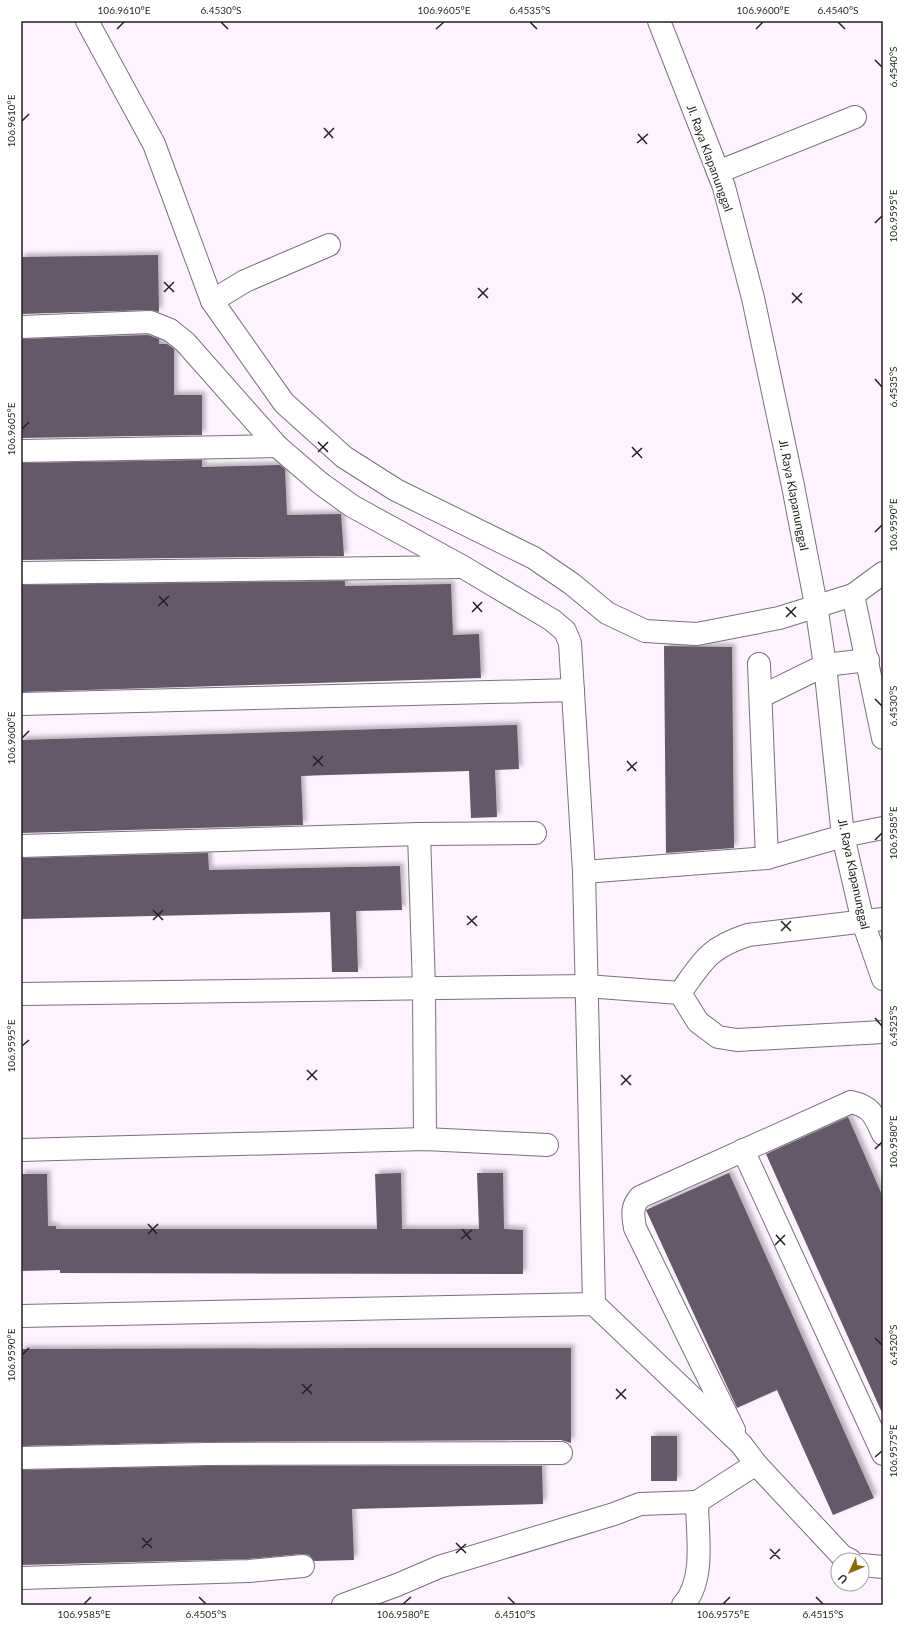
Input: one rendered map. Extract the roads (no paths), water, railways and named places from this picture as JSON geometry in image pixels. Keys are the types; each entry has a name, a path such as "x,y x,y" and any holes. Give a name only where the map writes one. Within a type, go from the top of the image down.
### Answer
{"street":[{"path":"87,21 154,144 212,301 284,403 344,457 396,490 534,558 572,584 607,613 645,631 697,634 779,618 816,605 853,595 883,573"},
{"name":"Jl. Raya Klapanunggal","path":"659,21 718,172 753,298 794,486 816,605 825,665 843,836 873,921 881,966"},
{"path":"718,172 855,117"},
{"path":"212,301 245,281 328,245"},
{"path":"21,328 150,322 170,330 185,342 277,446 320,483 352,506 463,567 552,620 565,630 570,643 584,872 594,1304"},
{"path":"21,451 277,446"},
{"path":"21,573 463,567"},
{"path":"853,595 868,660 883,738"},
{"path":"762,696 825,665 868,660"},
{"path":"759,664 762,696 767,858"},
{"path":"21,704 573,690"},
{"path":"584,872 767,858 843,836 883,828"},
{"path":"21,846 419,834 535,833"},
{"path":"419,834 424,988 425,1139"},
{"path":"680,993 706,956 727,942 748,935 873,921"},
{"path":"21,994 586,986 680,993"},
{"path":"680,993 698,1022 718,1037 737,1040 883,1032"},
{"path":"741,1444 635,1228 632,1211 635,1203 640,1197 851,1102 864,1105 874,1116 883,1134"},
{"path":"21,1150 425,1139 547,1145"},
{"path":"743,1150 883,1454"},
{"path":"21,1316 594,1304 741,1444 756,1464 838,1552"},
{"path":"21,1458 207,1454 561,1453"},
{"path":"343,1605 397,1585 439,1567 600,1518 640,1504 697,1502 756,1464"},
{"path":"682,1605 689,1598 698,1572 697,1502"},
{"path":"21,1578 249,1571 302,1566"},
{"path":"870,1566 883,1567"}]}
